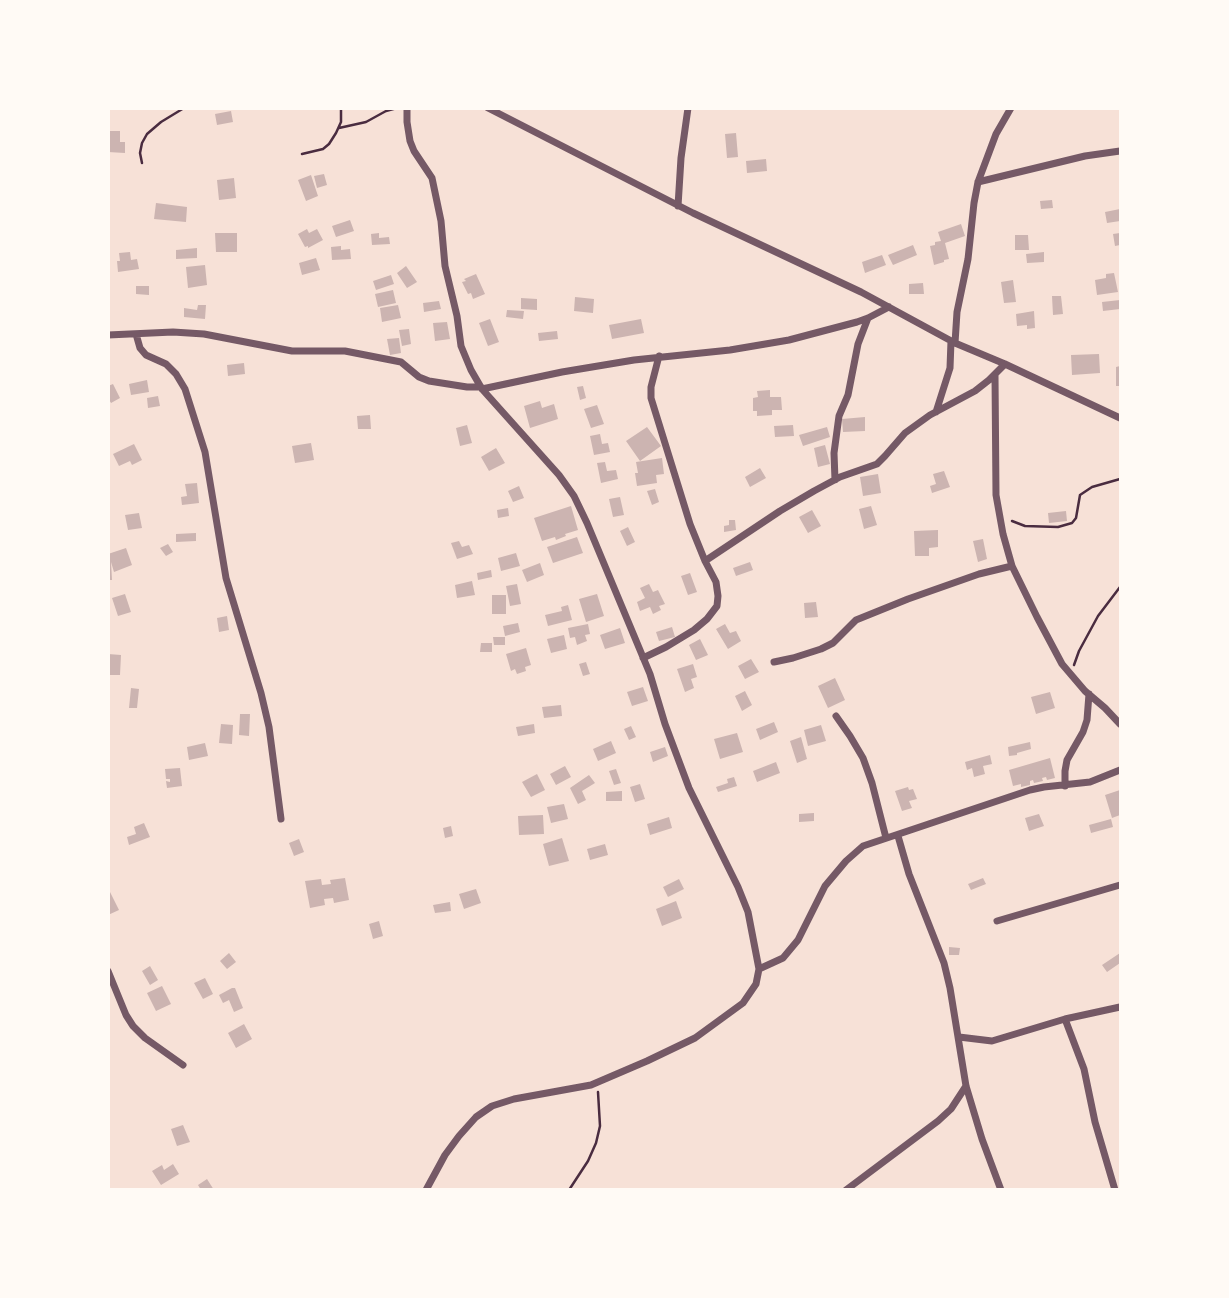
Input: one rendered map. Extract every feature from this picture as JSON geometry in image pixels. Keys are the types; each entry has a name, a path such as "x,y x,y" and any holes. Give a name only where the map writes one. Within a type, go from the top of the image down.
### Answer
{"street":[{"path":"407,108 410,141 432,178 441,221 445,266 461,346 482,388 559,475 574,496 587,523 643,658 689,788 748,912 759,970 756,984 743,1003 695,1038 597,1082 492,1106 476,1117 459,1136 426,1189"},
{"path":"488,108 678,206 839,281 953,342 1121,418"},
{"path":"678,206 688,108"},
{"path":"936,412 950,368 978,182 996,134 1011,108"},
{"path":"978,182 1085,156 1121,151"},
{"path":"108,335 173,332 204,334 292,351 356,352 401,362 419,377 429,381 482,388 659,356 758,346 789,340 868,318 889,307"},
{"path":"835,480 835,437 839,415 848,395 858,344 868,318"},
{"path":"136,334 140,348 146,355 166,364 186,388 205,452 226,578 269,727 281,819"},
{"path":"643,658 694,630 717,606 718,596 716,582 690,524 651,398 659,356"},
{"path":"705,561 780,511 835,480 877,464 905,433 975,391 1005,364"},
{"path":"995,374 996,495 1003,534 1013,566 1062,664 1121,724"},
{"path":"774,662 793,659 834,643 856,620 908,599 979,574 1013,566"},
{"path":"1065,786 1068,760 1087,720 1089,694"},
{"path":"836,716 863,758 886,838"},
{"path":"759,970 783,958 798,940 825,886 845,861 863,846 1030,790 1090,782 1121,770"},
{"path":"898,836 920,904 944,963 966,1086 1001,1189"},
{"path":"997,921 1121,885"},
{"path":"108,971 133,1026 183,1065"},
{"path":"959,1037 992,1041 1065,1019 1121,1007"},
{"path":"1065,1019 1084,1069 1095,1122 1115,1189"},
{"path":"846,1189 951,1109 966,1086"}],"path":[{"path":"142,163 140,153 147,134 184,108"},
{"path":"302,154 323,149 328,144 339,128 341,108"},
{"path":"339,128 366,122 397,108"},
{"path":"1000,516 1025,526 1058,527 1072,523 1076,518 1080,495 1092,487 1121,479"},
{"path":"1071,674 1089,631 1121,587"},
{"path":"569,1189 588,1161 596,1143 600,1126 597,1082"}],"building":[{"path":"231,111 233,122 217,125 215,114"},
{"path":"108,131 120,131 120,142 125,142 125,153 108,152"},
{"path":"736,133 738,157 727,158 725,134"},
{"path":"766,159 767,171 747,173 746,161"},
{"path":"324,174 327,185 317,188 314,176"},
{"path":"311,175 318,196 306,201 298,180"},
{"path":"234,178 236,198 219,200 217,180"},
{"path":"1052,200 1053,208 1041,209 1040,201"},
{"path":"156,203 187,207 186,222 154,219"},
{"path":"1120,209 1120,221 1107,223 1105,212"},
{"path":"350,220 354,231 336,237 332,226"},
{"path":"961,224 965,236 945,243 949,259 934,265 930,246 941,241 938,232"},
{"path":"307,229 309,233 317,229 323,240 305,247 298,234"},
{"path":"215,233 237,233 237,252 216,252"},
{"path":"379,233 379,238 389,237 390,244 372,245 371,234"},
{"path":"1120,233 1120,245 1115,246 1113,234"},
{"path":"1015,235 1028,235 1029,250 1015,250"},
{"path":"913,245 917,255 893,265 888,255"},
{"path":"341,246 341,250 350,249 351,259 332,260 331,247"},
{"path":"197,248 197,258 176,259 176,250"},
{"path":"130,252 131,260 137,259 139,269 118,272 119,253"},
{"path":"1044,252 1044,262 1027,263 1026,254"},
{"path":"882,255 886,265 865,273 862,262"},
{"path":"316,258 320,270 302,275 299,263"},
{"path":"205,265 207,285 188,288 186,267"},
{"path":"406,266 417,282 407,288 397,273"},
{"path":"1114,273 1118,292 1097,295 1095,280"},
{"path":"476,274 485,294 473,299 462,282"},
{"path":"391,275 394,284 376,290 373,281"},
{"path":"1013,280 1016,302 1004,303 1001,282"},
{"path":"923,283 924,294 909,294 909,284"},
{"path":"136,286 149,286 149,295 136,294"},
{"path":"393,290 396,303 378,307 375,294"},
{"path":"1052,296 1061,296 1063,314 1053,315"},
{"path":"575,297 594,299 593,313 574,311"},
{"path":"521,298 537,299 537,310 521,309"},
{"path":"1120,300 1120,309 1103,311 1102,302"},
{"path":"439,301 441,309 424,312 423,303"},
{"path":"198,305 206,305 205,319 184,317 184,308 197,310"},
{"path":"398,305 401,318 382,322 380,308"},
{"path":"507,310 524,311 523,319 506,317"},
{"path":"1034,311 1035,328 1017,326 1016,314"},
{"path":"490,319 499,342 488,346 479,323"},
{"path":"641,319 644,333 612,339 609,325"},
{"path":"447,322 450,339 435,341 433,323"},
{"path":"409,329 411,344 402,346 399,330"},
{"path":"557,331 558,339 539,341 538,333"},
{"path":"399,338 401,353 390,355 387,339"},
{"path":"1099,354 1100,373 1072,375 1071,355"},
{"path":"244,363 245,374 228,376 227,365"},
{"path":"1120,366 1120,386 1116,386 1116,367"},
{"path":"147,380 149,392 131,395 129,384"},
{"path":"113,384 120,398 111,403 108,386"},
{"path":"583,386 586,398 580,400 577,387"},
{"path":"770,390 770,397 781,397 782,410 772,410 772,415 757,416 757,411 753,411 753,398 758,397 757,391"},
{"path":"158,396 160,406 148,408 147,398"},
{"path":"540,401 542,408 554,404 558,419 530,428 524,406"},
{"path":"597,405 604,424 591,428 584,409"},
{"path":"370,415 371,429 358,429 357,416"},
{"path":"865,417 865,431 843,432 842,419"},
{"path":"467,425 472,443 460,446 456,428"},
{"path":"793,425 794,436 775,437 774,426"},
{"path":"647,427 661,446 640,461 626,441"},
{"path":"827,427 830,437 803,446 799,435"},
{"path":"600,434 602,444 608,443 610,452 594,455 590,436"},
{"path":"311,443 314,460 295,463 292,446"},
{"path":"134,444 142,460 132,465 130,461 119,466 113,454"},
{"path":"825,445 830,464 818,467 814,448"},
{"path":"496,448 505,463 489,471 481,457"},
{"path":"662,458 664,474 656,475 657,483 637,486 636,462"},
{"path":"605,462 607,471 616,470 618,479 601,483 597,463"},
{"path":"760,468 766,478 750,487 745,477"},
{"path":"944,471 950,487 932,493 930,486 936,484 933,474"},
{"path":"878,474 881,493 863,496 860,477"},
{"path":"197,483 199,503 182,505 181,497 187,496 185,484"},
{"path":"519,486 524,498 513,502 508,491"},
{"path":"655,489 659,502 652,505 647,491"},
{"path":"620,497 624,515 613,517 609,499"},
{"path":"571,506 578,530 556,540 555,537 542,541 534,518"},
{"path":"871,506 877,525 864,529 859,509"},
{"path":"508,508 509,516 498,518 497,510"},
{"path":"812,510 821,526 808,533 799,517"},
{"path":"1066,511 1067,521 1049,523 1048,513"},
{"path":"139,513 142,528 128,530 125,515"},
{"path":"729,520 735,520 736,530 724,532 724,526 729,525"},
{"path":"628,527 635,542 627,546 620,531"},
{"path":"938,530 938,547 929,548 929,556 915,556 914,531"},
{"path":"196,533 196,541 176,542 176,534"},
{"path":"577,537 583,553 553,563 547,547"},
{"path":"983,539 987,559 978,562 973,541"},
{"path":"459,541 462,547 469,545 473,554 457,559 451,543"},
{"path":"168,544 173,552 166,556 160,548"},
{"path":"126,548 132,565 114,572 111,562 112,580 108,580 108,554"},
{"path":"516,553 520,566 501,571 498,558"},
{"path":"750,562 753,570 736,576 733,568"},
{"path":"540,563 544,575 527,582 522,570"},
{"path":"491,570 492,577 478,580 477,573"},
{"path":"690,573 697,592 688,595 681,576"},
{"path":"472,581 475,595 457,598 455,585"},
{"path":"517,584 521,604 510,606 506,586"},
{"path":"649,584 653,592 658,590 665,604 659,606 661,610 653,614 650,607 640,611 637,602 645,598 640,588"},
{"path":"125,594 131,612 118,616 112,598"},
{"path":"597,594 604,616 586,622 579,599"},
{"path":"492,595 506,595 506,614 492,614"},
{"path":"816,602 818,617 805,618 804,603"},
{"path":"568,605 572,620 548,626 545,615 562,611 561,607"},
{"path":"227,616 229,630 219,632 217,618"},
{"path":"518,623 520,632 505,636 503,626"},
{"path":"588,624 590,634 585,635 587,641 577,645 575,637 570,638 568,628"},
{"path":"725,624 730,633 736,631 741,641 728,649 716,629"},
{"path":"672,627 675,637 659,641 656,632"},
{"path":"620,628 625,643 605,649 600,635"},
{"path":"564,635 567,649 551,653 547,639"},
{"path":"493,637 505,637 505,645 494,645"},
{"path":"700,639 708,655 696,660 689,645"},
{"path":"481,643 492,643 492,652 480,652"},
{"path":"526,648 531,665 525,667 526,671 517,674 515,669 511,671 506,654"},
{"path":"108,654 121,655 120,675 108,675"},
{"path":"751,659 759,672 745,679 738,666"},
{"path":"586,662 590,674 583,676 579,664"},
{"path":"693,664 697,677 691,679 694,688 685,692 677,669"},
{"path":"835,678 845,700 828,708 818,686"},
{"path":"643,687 648,701 632,706 627,692"},
{"path":"131,688 139,689 137,708 129,708"},
{"path":"745,691 752,705 742,711 735,696"},
{"path":"1050,692 1055,708 1036,714 1031,697"},
{"path":"561,705 562,716 544,718 542,707"},
{"path":"240,714 250,714 249,736 239,735"},
{"path":"774,722 778,732 760,740 756,729"},
{"path":"221,724 233,725 232,744 219,743"},
{"path":"534,724 535,733 518,736 516,727"},
{"path":"821,725 826,741 808,746 804,730"},
{"path":"631,726 636,737 629,740 624,729"},
{"path":"737,733 743,752 720,759 714,739"},
{"path":"801,737 807,759 797,763 790,741"},
{"path":"611,741 616,753 598,761 593,749"},
{"path":"1030,742 1031,749 1009,756 1008,747"},
{"path":"205,743 208,756 189,760 187,747"},
{"path":"665,747 668,756 653,762 650,752"},
{"path":"990,755 992,764 983,766 985,774 974,777 972,768 967,770 965,762"},
{"path":"1050,758 1055,778 1047,780 1046,777 1042,778 1043,781 1030,781 1030,785 1013,786 1009,770"},
{"path":"776,762 780,773 757,782 753,771"},
{"path":"565,766 571,777 556,785 550,774"},
{"path":"180,768 182,786 167,788 166,781 170,782 170,779 166,779 165,769"},
{"path":"616,769 621,783 614,785 609,771"},
{"path":"537,774 545,790 531,797 522,782"},
{"path":"589,775 595,783 582,791 586,800 578,804 570,788"},
{"path":"734,777 737,786 718,792 716,787 728,783 727,779"},
{"path":"640,784 645,799 635,802 630,787"},
{"path":"908,787 909,790 913,789 917,799 909,801 912,808 902,811 895,791"},
{"path":"1120,790 1120,815 1112,818 1105,795"},
{"path":"622,791 622,801 606,801 606,792"},
{"path":"564,804 568,819 551,823 547,807"},
{"path":"814,813 814,821 799,822 799,814"},
{"path":"1039,814 1044,826 1029,831 1025,818"},
{"path":"543,815 544,834 519,835 518,816"},
{"path":"669,817 672,828 650,835 647,824"},
{"path":"1111,819 1113,827 1091,833 1089,825"},
{"path":"144,823 150,837 129,845 127,837 136,834 134,827"},
{"path":"451,826 453,836 445,838 443,828"},
{"path":"562,838 569,861 549,866 543,844"},
{"path":"299,839 304,852 294,856 289,843"},
{"path":"605,844 608,855 590,860 587,849"},
{"path":"345,878 349,900 334,903 333,898 324,899 325,905 310,908 305,881 321,879 322,885 331,884 330,880"},
{"path":"983,878 986,884 971,890 968,884"},
{"path":"679,879 684,889 668,897 663,887"},
{"path":"108,888 119,910 108,915"},
{"path":"476,889 481,903 464,909 459,894"},
{"path":"676,901 682,918 662,926 656,909"},
{"path":"450,902 451,911 435,913 433,905"},
{"path":"379,921 383,936 373,939 369,924"},
{"path":"949,947 960,948 959,955 949,955"},
{"path":"229,953 236,962 227,969 220,961"},
{"path":"1120,953 1120,963 1107,972 1102,965"},
{"path":"150,966 158,980 150,985 142,971"},
{"path":"205,978 213,994 203,999 194,983"},
{"path":"162,986 171,1004 156,1011 147,993"},
{"path":"235,988 243,1008 234,1012 229,1000 223,1003 219,995"},
{"path":"244,1024 252,1039 236,1048 228,1033"},
{"path":"183,1125 190,1142 177,1146 171,1129"},
{"path":"173,1164 179,1174 161,1185 152,1171 162,1165 164,1170"},
{"path":"207,1179 214,1190 201,1190 198,1185"}]}
